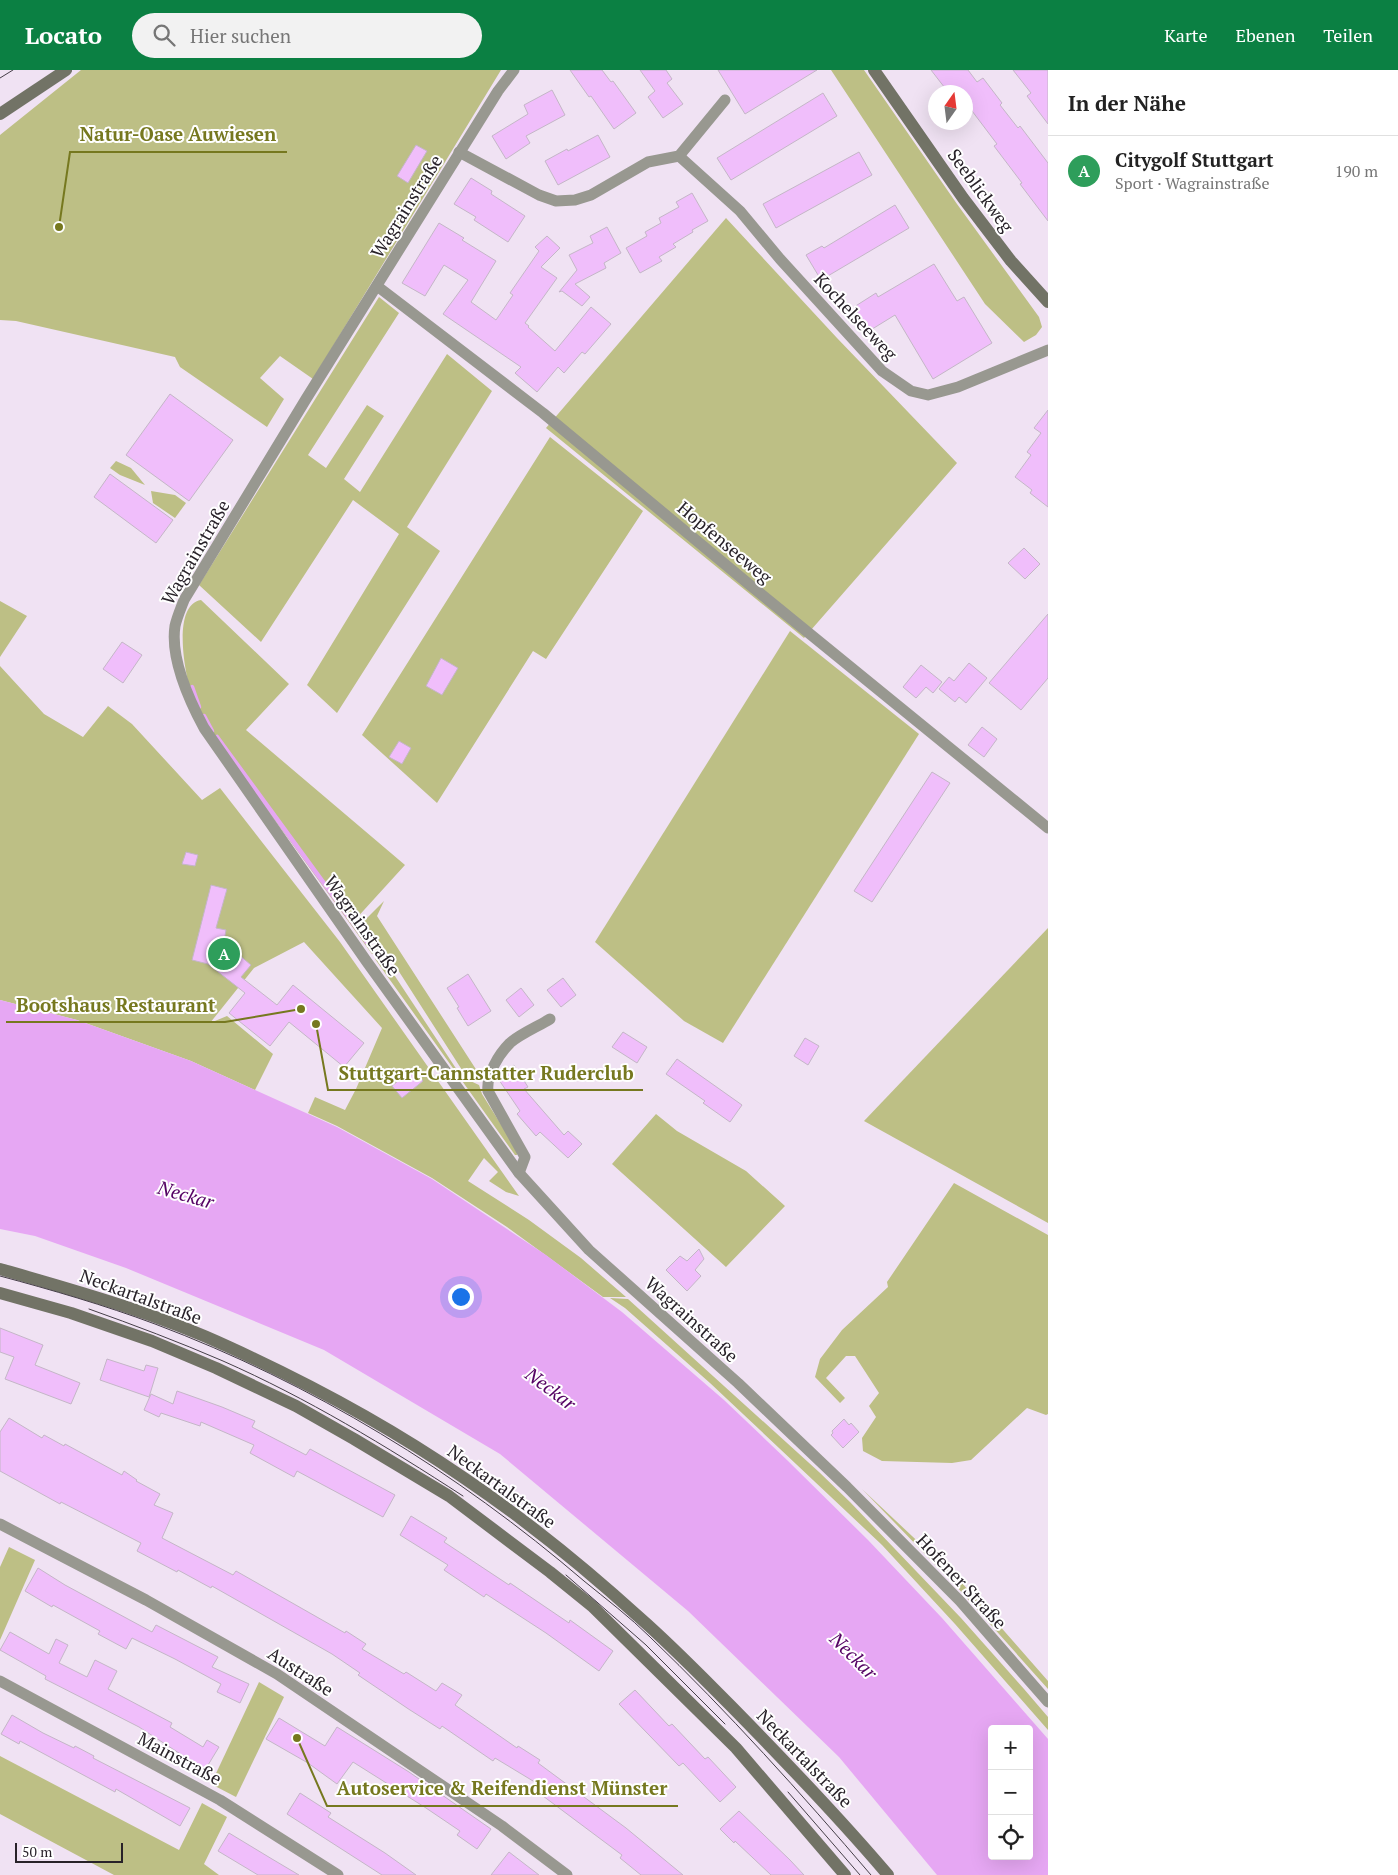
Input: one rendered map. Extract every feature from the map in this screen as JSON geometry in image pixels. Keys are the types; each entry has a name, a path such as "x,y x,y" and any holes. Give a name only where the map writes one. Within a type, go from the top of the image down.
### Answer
{"main road":[{"path":"0,114 66,70"},
{"name":"Seeblickweg","path":"874,70 963,198 1011,261 1048,302"},
{"name":"Neckartalstraße","path":"0,1269 85,1293 226,1346 298,1380 376,1422 463,1477 562,1551 641,1618 787,1763 888,1875"},
{"path":"0,1293 152,1341 216,1368 304,1410 449,1496 550,1572 592,1606 625,1637 736,1748 845,1875"}],"street":[{"name":"Wagrainstraße","path":"514,70 498,91 459,152 184,600 176,625 175,648 179,670 191,704 204,728 367,962 519,1172 589,1250 738,1383 847,1487"},
{"path":"459,152 539,195 556,201 575,200 591,195 648,162 679,156 725,100"},
{"name":"Kochelseeweg","path":"679,156 740,211 786,266 882,371 911,391 928,394 958,387 1048,350"},
{"name":"Hopfenseeweg","path":"377,286 543,413 1048,828"},
{"path":"519,1172 525,1157 488,1091 487,1082 492,1068 510,1043 550,1018"},
{"name":"Hofener Straße","path":"847,1487 960,1602 1048,1702"},
{"name":"Austraße","path":"0,1524 146,1600 277,1674 502,1826 567,1875"},
{"name":"Mainstraße","path":"0,1681 220,1800 338,1875"}],"green space":[{"path":"81,70 501,70 313,379 280,356 260,378 284,399 267,427 180,367 175,357 16,321 0,320 0,135"},
{"path":"831,70 864,70 957,204 1039,317 1042,327 1036,335 1024,342 985,304"},
{"path":"726,218 837,338 957,463 804,638 546,428"},
{"path":"379,297 399,313 308,455 326,468 367,405 384,416 344,479 360,492 447,354 492,391 407,527 440,551 337,713 307,685 399,534 353,500 261,642 199,585"},
{"path":"550,437 643,511 546,659 533,651 437,803 362,735"},
{"path":"116,461 131,468 145,485 120,475 110,468"},
{"path":"151,491 175,495 186,503 175,518 153,503"},
{"path":"201,600 289,684 246,730 405,865 354,921 366,939 377,950 372,954 211,732 196,706 187,678 183,629 186,615 191,605"},
{"path":"0,601 27,616 0,657"},
{"path":"790,631 919,734 723,1043 684,1021 595,942"},
{"path":"0,666 44,714 83,737 108,706 132,724 202,800 220,788 340,942 519,1196 506,1192 489,1181 498,1172 484,1158 468,1181 529,1220 581,1258 626,1297 603,1297 507,1227 432,1178 337,1126 308,1113 315,1097 345,1110 382,1028 304,942 254,968 210,1023 227,1016 273,1054 255,1090 191,1061 77,1020 0,1000"},
{"path":"384,901 377,916 479,1074 477,1079 462,1070 382,945 368,935 361,924"},
{"path":"1048,928 1048,1223 864,1121"},
{"path":"381,955 459,1073 464,1078 479,1085 482,1094 518,1152 517,1155 515,1155 375,959"},
{"path":"656,1114 677,1131 746,1171 785,1206 726,1267 612,1164"},
{"path":"954,1183 1048,1235 1048,1414 1046,1415 1027,1408 971,1460 952,1463 882,1461 863,1451 862,1438 876,1417 869,1406 879,1393 855,1356 846,1356 826,1378 845,1398 840,1403 815,1377 820,1359 842,1330 888,1287 887,1282"},
{"path":"610,1298 628,1299 850,1502 961,1618 1024,1689 1048,1717 1048,1730 955,1624 882,1545 710,1383 625,1308"},
{"path":"862,1489 962,1583 1048,1681 1048,1689 957,1587"},
{"path":"9,1547 35,1560 0,1640 0,1567"},
{"path":"259,1682 284,1697 236,1797 211,1784"},
{"path":"0,1756 179,1850 202,1803 227,1817 204,1864 219,1875 114,1875 0,1814"}],"water":[{"name":"Neckar","path":"0,1000 77,1020 191,1061 337,1127 432,1179 546,1255 622,1312 724,1400 787,1460 868,1540 942,1618 1048,1739 1048,1875 937,1875 839,1757 688,1611 500,1454 324,1350 126,1268 35,1236 0,1229"}],"building":[{"path":"570,70 602,70 611,82 613,81 636,113 614,129"},
{"path":"640,70 666,70 672,79 667,83 683,104 663,118 648,97 655,91"},
{"path":"718,70 817,70 745,114"},
{"path":"931,70 968,70 977,82 983,78 1002,103 1000,105 1018,128 1020,126 1048,163 1048,221 1020,184 1022,183 994,146 997,144 973,112 973,85 943,85"},
{"path":"1013,70 1048,70 1048,124 1027,96 1031,93"},
{"path":"552,90 565,115 526,136 530,143 506,159 492,136 528,114 524,105"},
{"path":"823,93 837,116 731,180 717,158"},
{"path":"598,135 610,157 558,185 545,161"},
{"path":"416,145 427,151 408,183 397,176"},
{"path":"859,152 872,175 776,228 763,204"},
{"path":"471,178 492,191 491,194 525,216 508,242 474,220 476,217 454,204"},
{"path":"692,193 708,221 673,244 676,247 659,257 662,261 640,273 626,248 647,236 645,232 661,223 659,218 679,207 676,202"},
{"path":"895,205 909,228 821,280 806,255 822,246 824,248"},
{"path":"439,223 496,261 471,302 496,320 513,295 510,293 539,251 535,247 547,236 560,248 541,267 557,278 525,323 555,351 591,307 611,324 585,354 582,352 564,373 558,367 537,392 515,373 521,367 443,314 468,280 444,265 425,296 402,283"},
{"path":"607,227 621,253 604,263 606,268 575,284 590,297 582,306 562,291 559,292 577,270 569,255 593,243 590,236"},
{"path":"934,264 957,301 964,297 992,343 933,379 895,315 869,331 854,307 876,293 878,297"},
{"path":"170,394 233,440 189,501 126,455"},
{"path":"1048,410 1048,507 1030,493 1032,490 1015,477 1031,455 1027,452 1041,433 1034,428"},
{"path":"110,474 173,520 156,543 94,497"},
{"path":"1024,548 1040,564 1025,579 1008,563"},
{"path":"1048,614 1048,678 1021,710 989,683"},
{"path":"122,642 142,655 123,683 103,669"},
{"path":"441,658 458,668 442,695 426,686"},
{"path":"969,663 987,678 966,703 959,697 955,702 939,689 949,677 954,681"},
{"path":"921,665 942,682 933,693 926,687 916,698 903,687"},
{"path":"982,727 997,739 984,757 968,745"},
{"path":"399,741 411,748 402,764 389,757"},
{"path":"932,772 950,783 872,902 854,891"},
{"path":"186,852 198,855 195,866 182,864"},
{"path":"211,885 227,889 216,928 226,930 224,942 251,965 241,977 277,1005 293,985 364,1043 344,1067 289,1022 270,1046 229,1013 245,993 208,964 192,960"},
{"path":"468,974 491,1011 468,1026 447,988"},
{"path":"563,978 576,995 561,1007 547,990"},
{"path":"521,988 534,1005 519,1017 506,1000"},
{"path":"623,1032 647,1047 637,1063 612,1047"},
{"path":"805,1038 819,1046 808,1065 794,1056"},
{"path":"677,1059 742,1105 730,1122 703,1103 705,1101 666,1074"},
{"path":"514,1065 528,1087 524,1089 564,1135 568,1131 582,1144 568,1158 540,1132 536,1136 517,1114 520,1111 497,1077"},
{"path":"413,1068 423,1081 402,1098 392,1086"},
{"path":"699,1249 704,1259 695,1270 701,1276 687,1291 666,1270 680,1256 687,1261"},
{"path":"0,1328 43,1345 35,1365 80,1383 71,1404 5,1379 14,1357 0,1352"},
{"path":"107,1359 144,1371 146,1365 158,1368 149,1397 100,1380"},
{"path":"177,1391 255,1421 252,1427 306,1455 310,1449 395,1495 383,1517 297,1471 294,1477 250,1453 254,1445 201,1422 200,1426 161,1413 159,1417 144,1410 151,1394 173,1404"},
{"path":"9,1418 42,1438 44,1435 64,1446 65,1444 122,1475 124,1471 136,1481 160,1494 154,1505 173,1513 162,1538 233,1575 236,1571 345,1633 346,1631 366,1644 362,1649 404,1674 406,1672 436,1691 442,1683 462,1695 455,1705 517,1748 518,1746 540,1760 538,1763 626,1828 683,1875 641,1875 620,1858 622,1855 539,1793 543,1787 495,1758 493,1761 442,1726 440,1729 358,1675 360,1673 332,1654 212,1586 211,1588 137,1551 141,1543 61,1502 60,1504 0,1471 0,1432"},
{"path":"844,1419 849,1425 851,1423 859,1432 843,1448 831,1435 832,1431"},
{"path":"411,1516 447,1538 444,1542 569,1623 570,1620 613,1651 599,1671 546,1633 486,1594 484,1597 444,1570 448,1565 400,1535"},
{"path":"38,1568 65,1585 152,1632 156,1625 218,1657 212,1667 249,1684 240,1703 217,1692 221,1684 175,1659 132,1638 126,1649 98,1634 100,1631 25,1591"},
{"path":"10,1632 49,1654 56,1639 68,1645 59,1663 87,1677 95,1660 117,1671 108,1689 172,1723 170,1727 203,1747 207,1740 219,1747 205,1770 139,1727 45,1679 46,1676 0,1650"},
{"path":"635,1690 669,1726 672,1724 705,1759 708,1757 736,1787 720,1802 683,1763 679,1766 619,1704"},
{"path":"12,1715 43,1733 74,1748 75,1746 94,1756 93,1758 190,1808 180,1826 116,1789 115,1792 20,1741 19,1744 1,1734"},
{"path":"279,1718 325,1746 337,1727 409,1772 491,1829 477,1849 457,1835 460,1831 353,1762 337,1784 308,1763 266,1739"},
{"path":"300,1793 331,1813 328,1817 416,1875 382,1875 287,1814"},
{"path":"739,1811 804,1875 771,1875 735,1841 734,1843 720,1829"},
{"path":"229,1833 299,1875 258,1875 218,1851"},
{"path":"509,1852 539,1875 491,1875"}],"waterway":[{"path":"192,687 199,707"},
{"path":"204,716 212,731"},
{"path":"217,737 372,949"}],"tram line":[{"path":"0,78 13,70"},
{"path":"0,1276 117,1310 213,1348 270,1374 326,1403 434,1467 536,1541 642,1630 708,1694 764,1753 871,1875"},
{"path":"89,1309 156,1334 254,1375 316,1407 375,1441 463,1496"},
{"path":"566,1575 646,1645 725,1724"},
{"path":"788,1792 860,1875"}],"place":[{"name":"Natur-Oase Auwiesen","path":"59,227"},
{"name":"Citygolf Stuttgart","path":"224,954"},
{"name":"Bootshaus Restaurant","path":"301,1009"},
{"name":"Stuttgart-Cannstatter Ruderclub","path":"316,1024"},
{"name":"Autoservice & Reifendienst Münster","path":"297,1738"}]}
